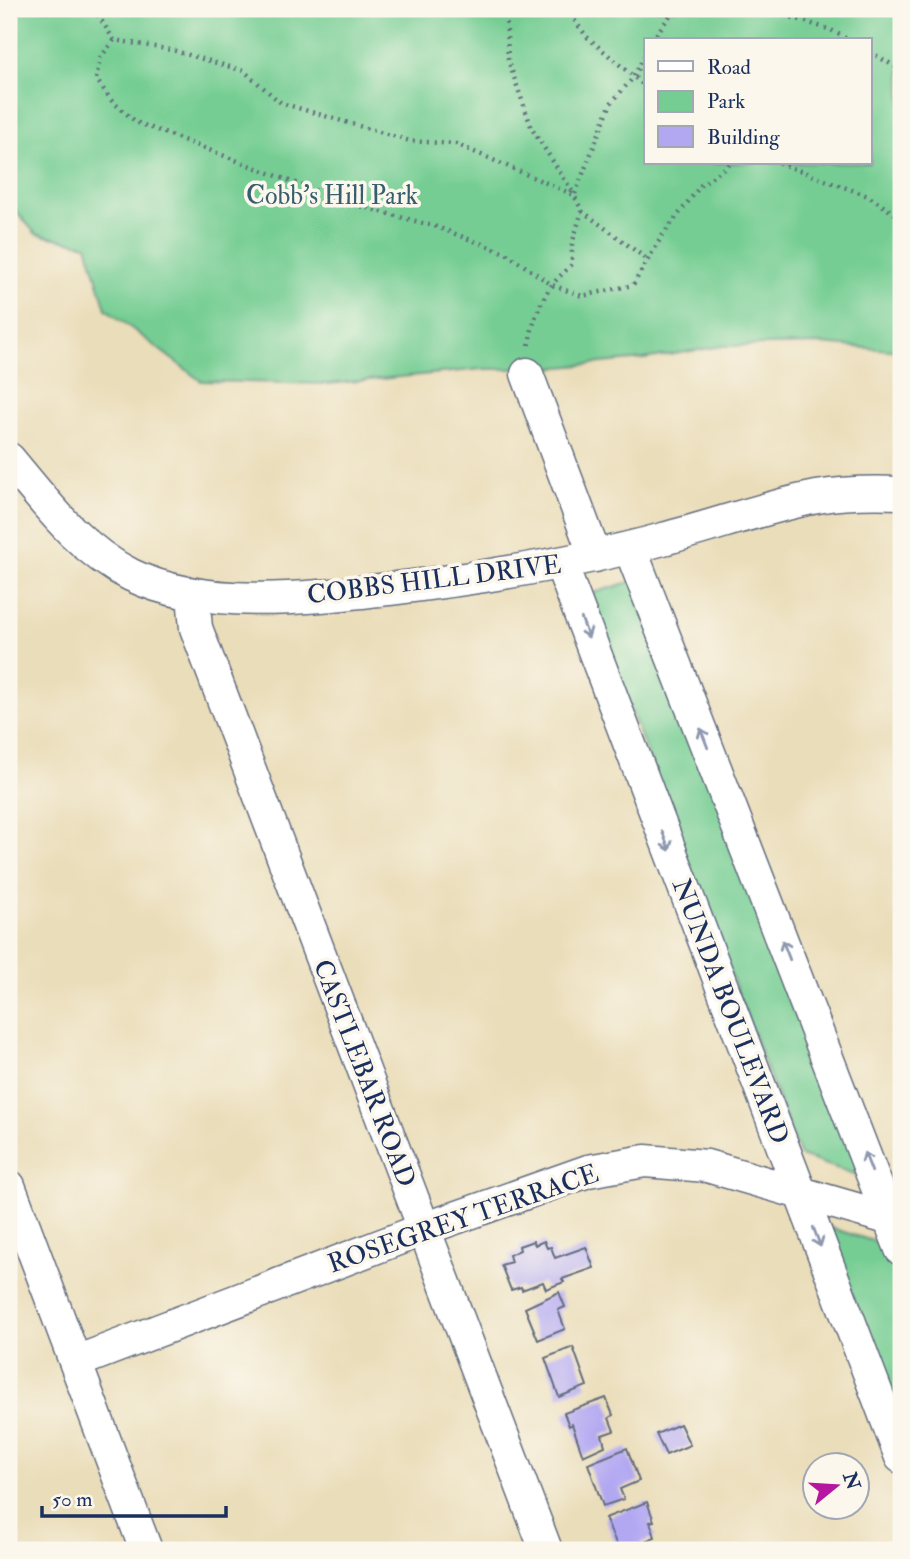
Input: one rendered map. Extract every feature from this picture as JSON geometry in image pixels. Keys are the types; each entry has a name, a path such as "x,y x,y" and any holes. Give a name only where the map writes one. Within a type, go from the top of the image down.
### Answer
{"street":[{"path":"527,374 595,556"},
{"name":"COBBS HILL DRIVE","path":"9,459 69,530 98,555 131,575 192,595 286,598 327,596 464,580 561,564 630,548 818,497 873,492 901,493"},
{"path":"630,548 898,1230"},
{"name":"NUNDA BOULEVARD","path":"561,564 901,1457"},
{"name":"CASTLEBAR ROAD","path":"192,595 196,628 545,1550"},
{"name":"ROSEGREY TERRACE","path":"76,1362 424,1229 588,1171 645,1161 707,1166 800,1194 898,1230"},
{"path":"9,1186 146,1550"}],"path":[{"path":"94,9 114,40 172,50 244,71 281,103 410,141 456,144 574,195"},
{"path":"506,9 508,60 532,129 582,211 648,260"},
{"path":"566,9 587,37 644,86"},
{"path":"653,38 675,9"},
{"path":"765,9 831,30 845,38"},
{"path":"114,40 100,58 96,79 112,101 136,121 348,203 434,226 506,253 552,285 582,296 633,285 662,236 701,185 730,164"},
{"path":"872,53 901,71"},
{"path":"574,195 611,103 633,78 644,57"},
{"path":"782,164 868,196 901,218"},
{"path":"527,374 529,339 552,285 572,264 572,244 582,211"}],"green space":[{"name":"Cobb's Hill Park","path":"9,9 901,9 901,351 821,344 723,346 644,359 539,369 482,369 328,384 201,381 106,309 87,245 36,234 9,203"},
{"path":"633,581 863,1177 800,1156 587,595"},
{"path":"831,1228 889,1246 901,1279 901,1426 830,1237"}],"building":[{"path":"533,1241 535,1245 544,1241 547,1248 551,1247 555,1258 586,1247 594,1268 562,1279 564,1282 546,1289 543,1282 522,1290 521,1287 511,1290 501,1265 511,1262 509,1255 520,1250 519,1246"},
{"path":"559,1292 565,1307 558,1310 565,1329 538,1340 525,1308"},
{"path":"573,1347 587,1386 559,1397 545,1358"},
{"path":"606,1398 613,1415 609,1418 614,1431 602,1435 605,1446 583,1456 572,1424 569,1426 564,1413"},
{"path":"680,1424 690,1445 666,1455 656,1434"},
{"path":"627,1448 639,1481 620,1489 624,1499 603,1506 588,1464"},
{"path":"647,1502 654,1521 650,1522 655,1537 640,1543 643,1550 619,1550 605,1518"}]}
